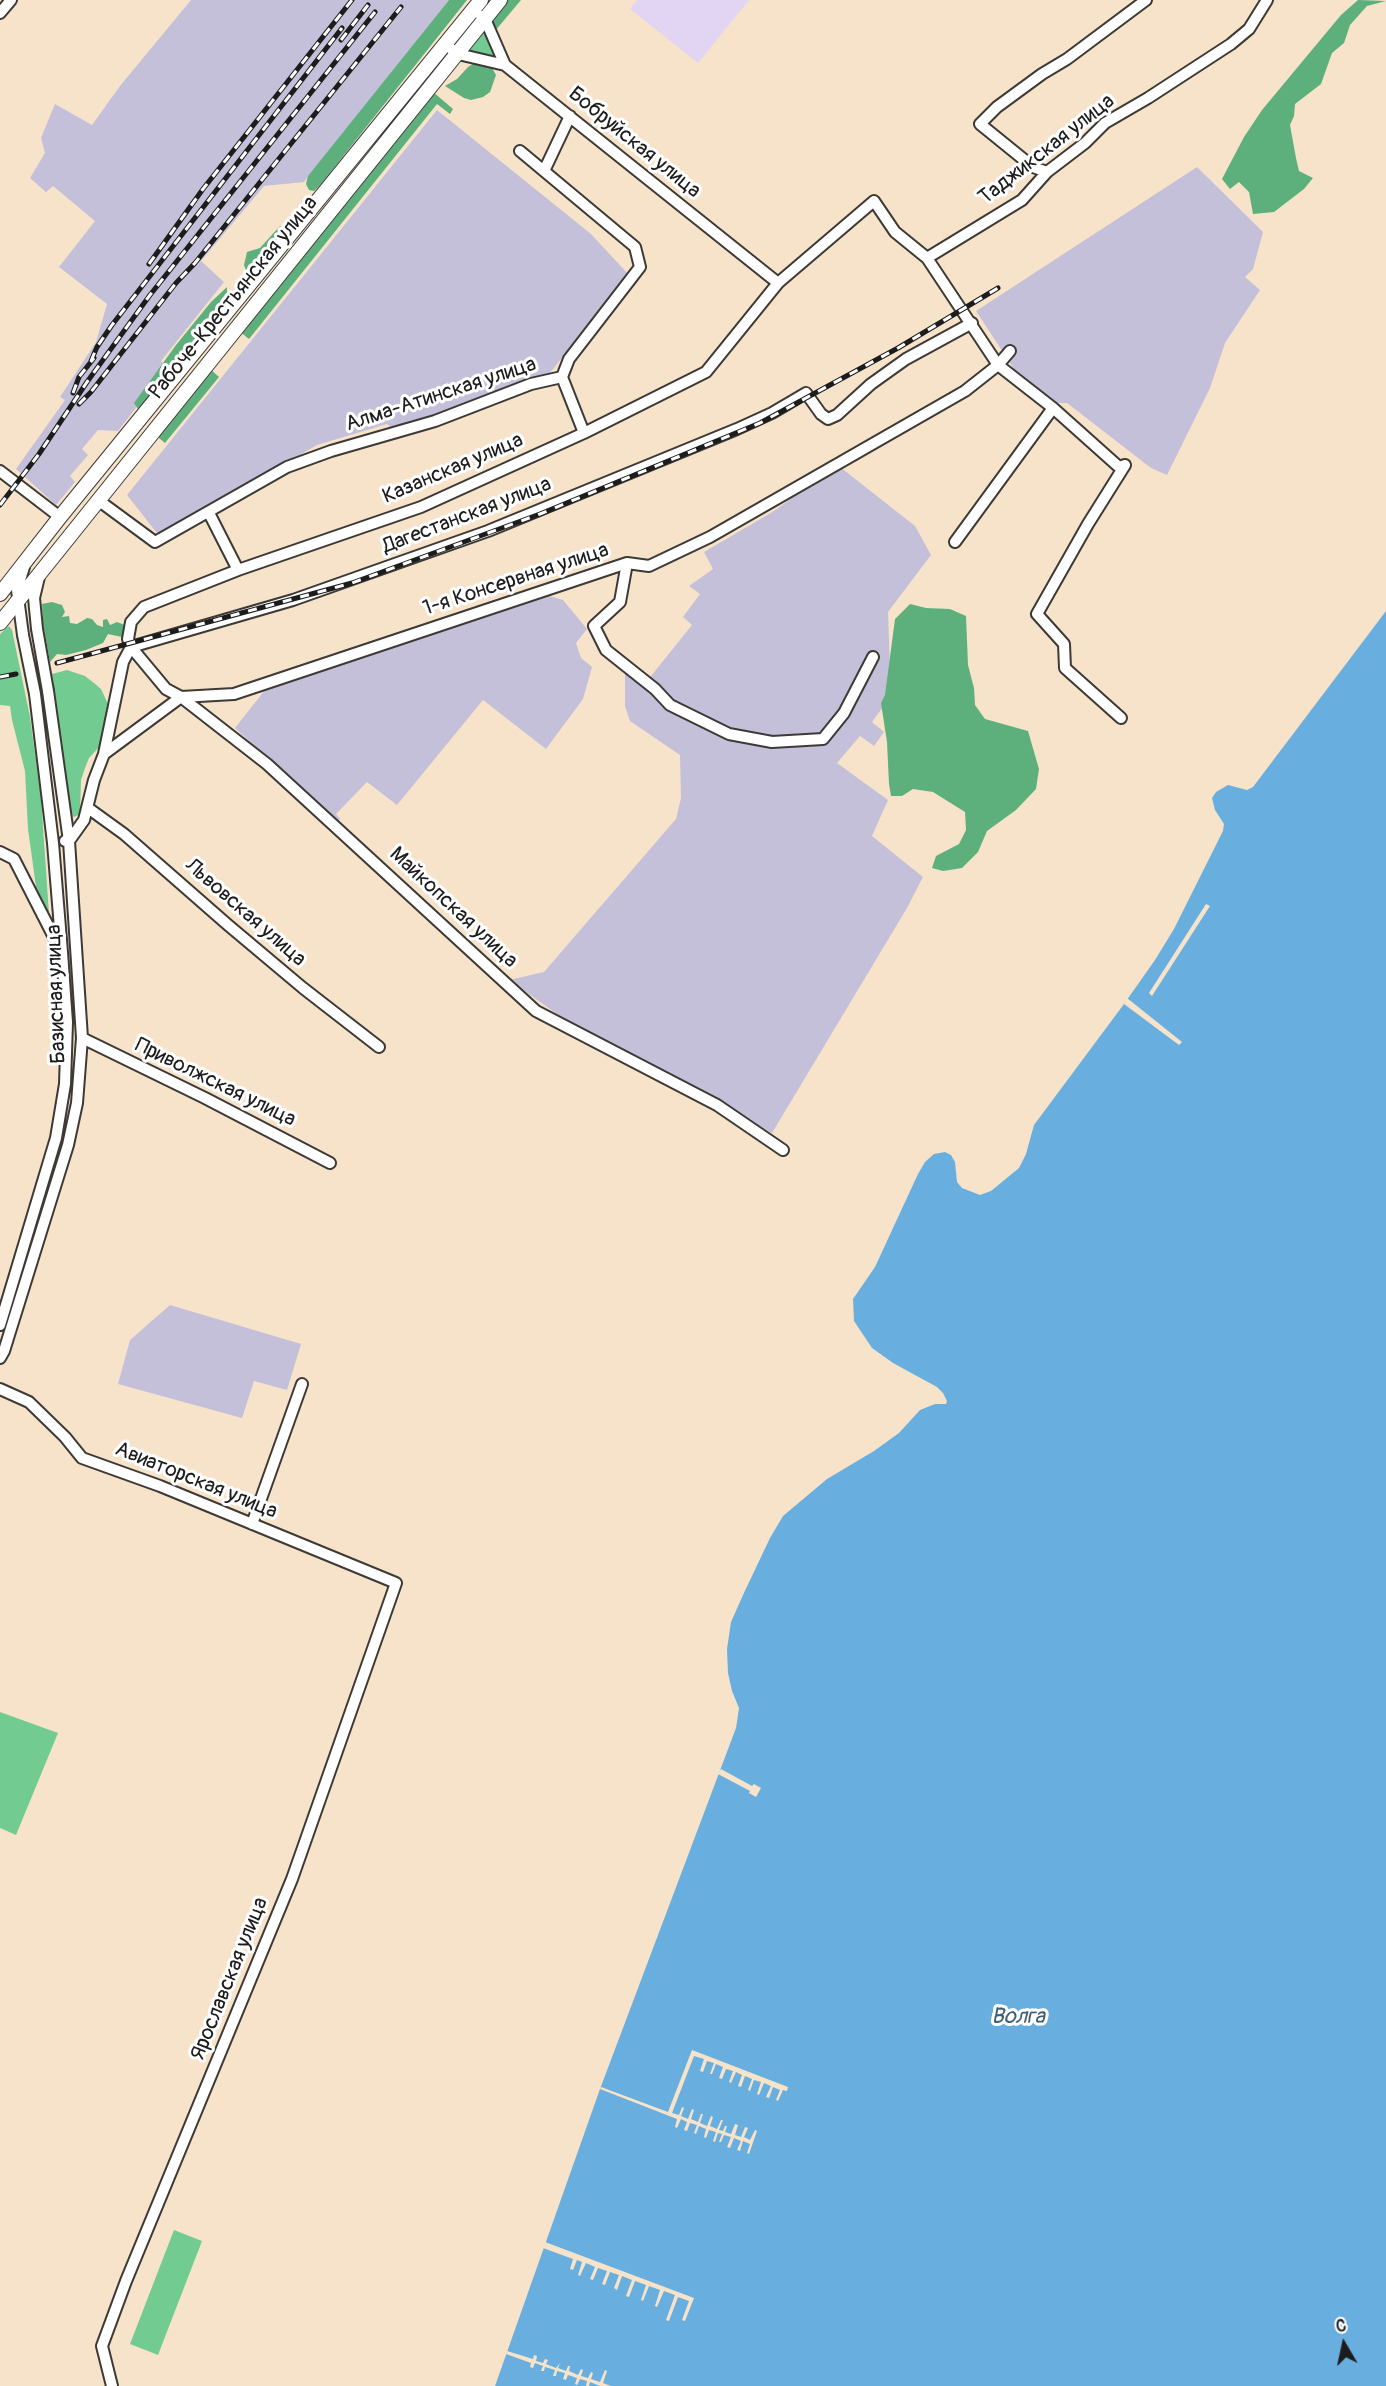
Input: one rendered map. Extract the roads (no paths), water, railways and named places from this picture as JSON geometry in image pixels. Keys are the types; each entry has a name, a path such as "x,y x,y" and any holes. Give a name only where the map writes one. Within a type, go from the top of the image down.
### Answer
{"main road":[{"name":"Рабоче-Крестьянская улица","path":"17,593 42,569 500,0"},
{"name":"Рабоче-Крестьянская улица","path":"2,621 17,593 26,561 60,517 478,5"}],"street":[{"path":"0,13 10,0"},
{"path":"1047,172 1033,167 980,124 997,107 1068,59 1146,0"},
{"name":"Таджикская улица","path":"927,258 1022,201 1047,172 1085,143 1105,123 1231,44 1249,29 1267,0"},
{"path":"478,5 485,19"},
{"name":"Бобруйская улица","path":"485,19 505,65 778,284"},
{"path":"446,45 458,54 505,65"},
{"path":"544,171 570,116"},
{"name":"Алма-Атинская улица","path":"98,500 155,542 287,467 331,451 435,422 531,384 562,377 569,359 640,267 635,247 520,150"},
{"name":"Казанская улица","path":"69,841 84,820 94,780 104,754 123,662 131,647 128,639 130,622 144,607 238,570 421,507 584,433 706,372 778,284 874,201 895,232 927,258"},
{"path":"927,258 998,365 1053,408 1119,467 1125,465 1088,524 1037,614 1064,644 1065,668 1121,718"},
{"name":"Дагестанская улица","path":"131,647 293,600 488,531 737,429 772,413 806,393 821,414 828,419 837,415 871,384 906,359 972,323"},
{"name":"1-я Консервная улица","path":"181,697 234,694 627,563 649,566 710,537 965,391 998,365 1010,351"},
{"path":"562,377 584,433"},
{"path":"955,542 1053,408"},
{"path":"0,471 60,517"},
{"path":"209,513 238,570"},
{"path":"627,563 620,602 594,626 606,650 655,689 670,705 729,734 772,742 823,739 844,713 873,657"},
{"name":"Базисная улица","path":"0,1358 68,1145 77,1103 82,1038 69,841 48,691 37,629 17,593"},
{"name":"Базисная улица","path":"0,1325 56,1137 65,1084 67,1022 54,843 35,694 17,593"},
{"path":"2,621 15,619 22,631"},
{"name":"Майкопская улица","path":"131,647 166,689 181,697 267,764 536,1011 717,1105 783,1150"},
{"path":"104,754 181,697"},
{"name":"Львовская улица","path":"88,808 124,834 236,932 379,1047"},
{"path":"54,843 69,841"},
{"path":"0,852 14,859 62,952"},
{"name":"Приволжская улица","path":"82,1038 330,1163"},
{"path":"252,1524 302,1384"},
{"name":"Авиаторская улица","path":"0,1389 29,1402 65,1437 82,1458 160,1486 396,1583"},
{"name":"Ярославская улица","path":"112,2386 102,2346 126,2281 292,1879 396,1583"}],"water":[{"name":"Волга","path":"1386,611 1386,2386 495,2386 600,2089 736,1728 739,1708 728,1673 727,1649 731,1622 743,1595 783,1516 827,1479 899,1433 920,1410 935,1404 946,1404 947,1401 937,1387 893,1363 872,1348 854,1321 853,1299 875,1267 918,1174 925,1162 934,1154 945,1152 951,1155 955,1162 957,1182 962,1188 980,1195 991,1191 1019,1168 1026,1154 1034,1125 1124,1004 1174,929 1223,831 1224,824 1215,810 1212,798 1216,792 1228,785 1247,790 1253,787"}],"railway":[{"path":"149,264 203,189 352,0"},
{"path":"341,40 368,5"},
{"path":"79,404 401,7"},
{"path":"0,505 39,454 87,382 150,295 375,12"},
{"path":"91,361 97,347 112,325 342,28"},
{"path":"57,663 352,583 540,514 760,423 898,348 998,288"},
{"path":"73,393 79,377 94,358"},
{"path":"0,677 16,674"}]}
